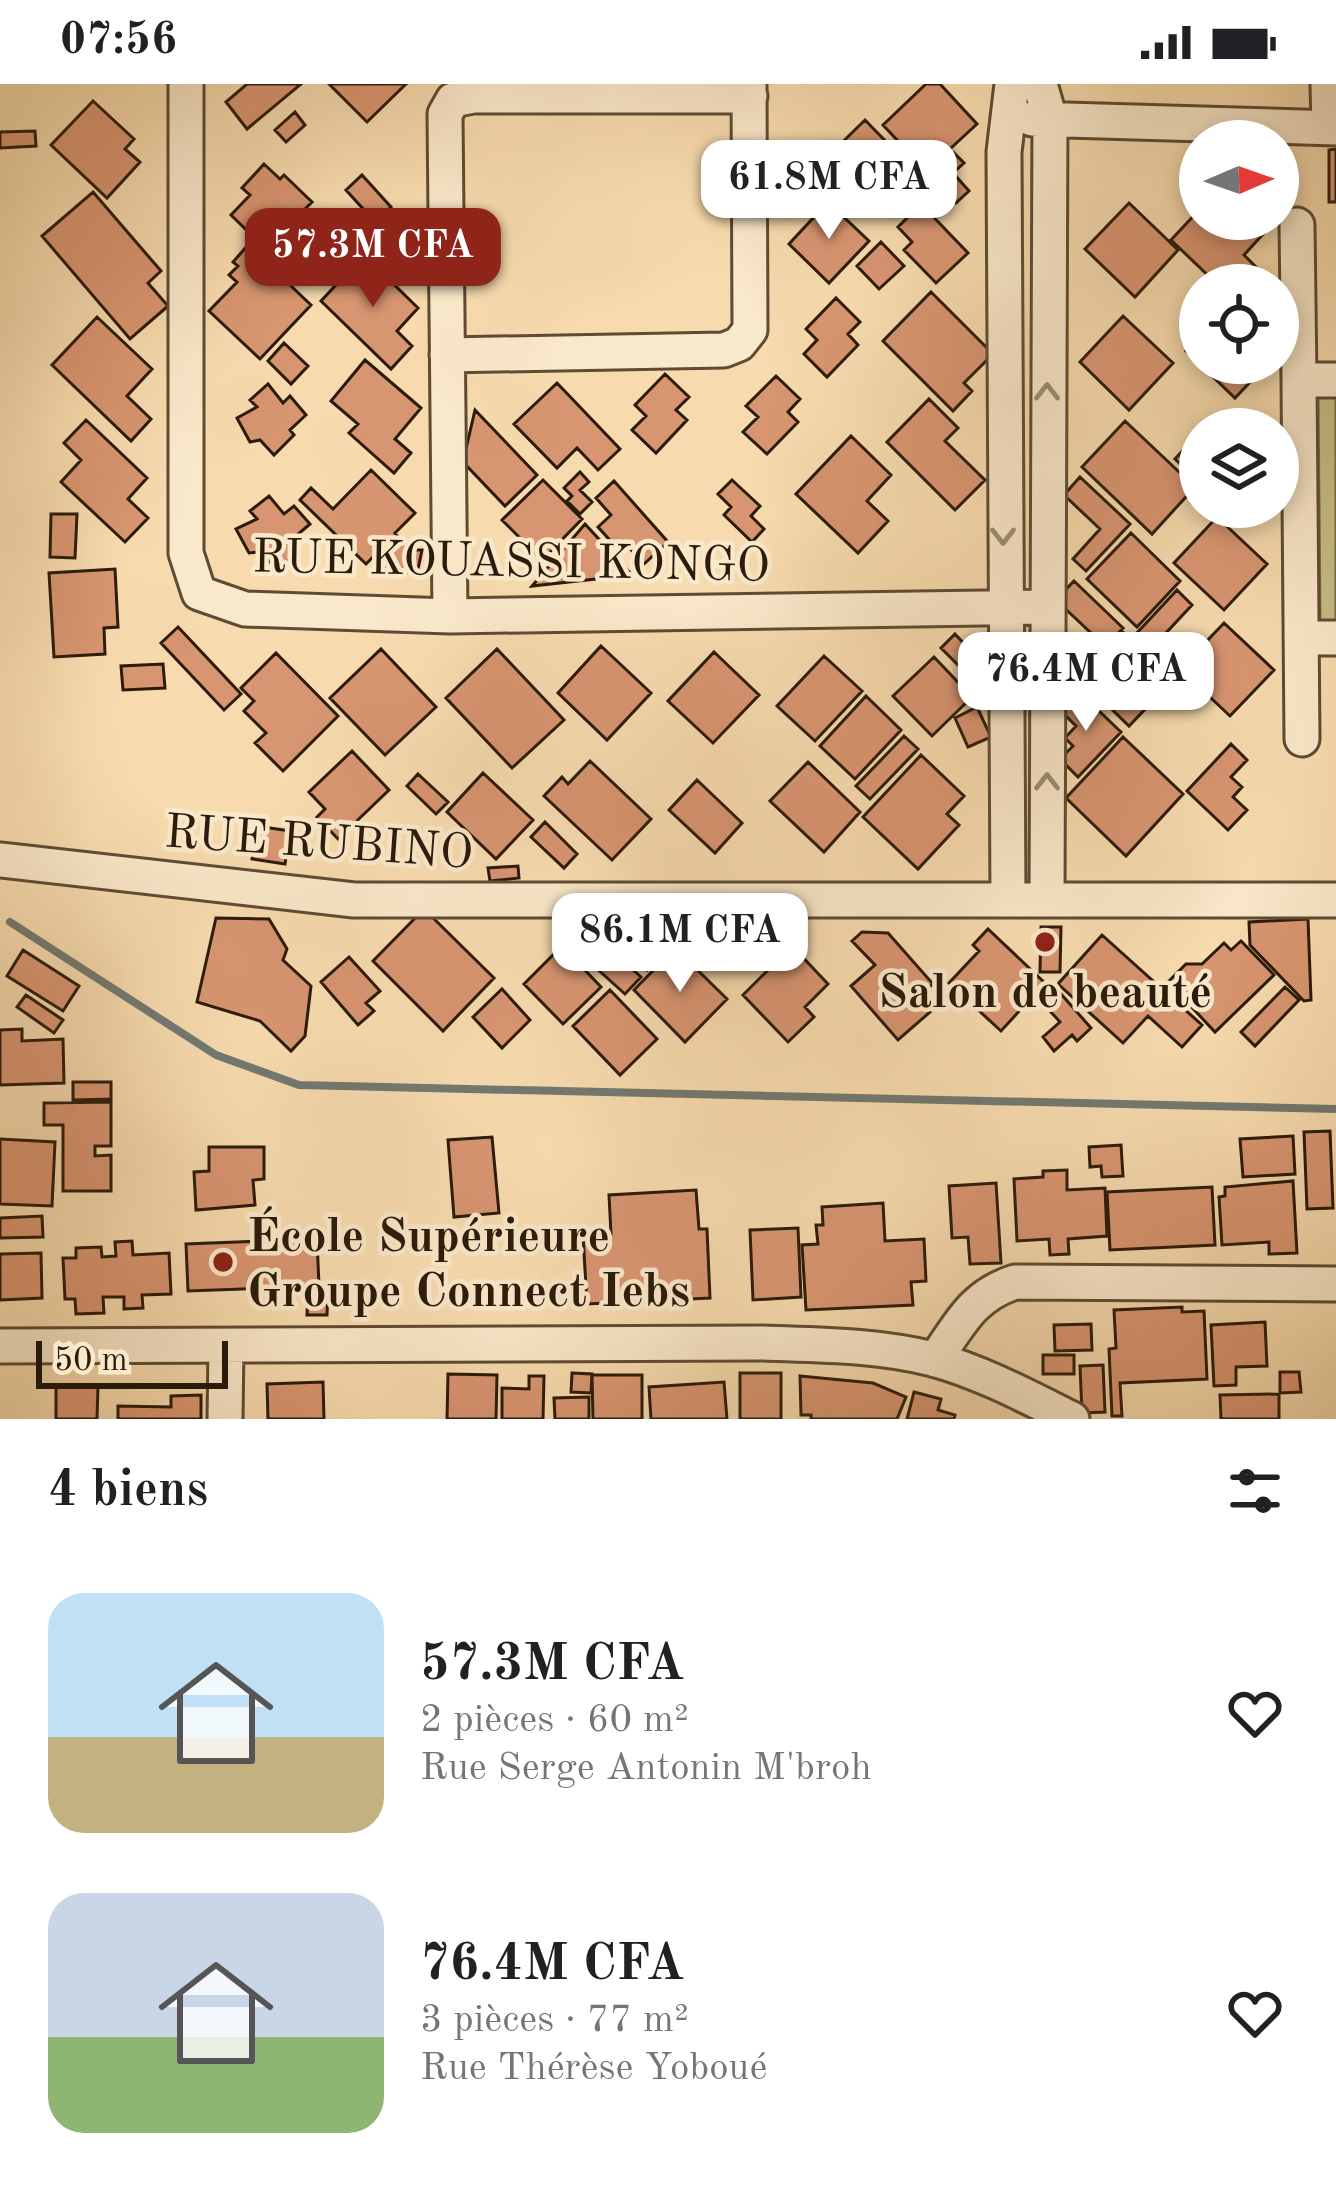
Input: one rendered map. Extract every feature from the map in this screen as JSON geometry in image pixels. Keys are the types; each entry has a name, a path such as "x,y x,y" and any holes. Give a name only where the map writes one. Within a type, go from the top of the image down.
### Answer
{"street":[{"name":"RUE KOUASSI KONGO","path":"186,84 186,553 200,593 245,609 450,616 1046,607"},
{"path":"1008,900 1004,152 1012,84"},
{"path":"1040,84 1050,119 1047,899"},
{"path":"1009,119 1332,128 1328,84"},
{"path":"447,355 724,350 739,344 750,330 750,90 453,100 446,115 447,355 450,616"},
{"path":"1302,739 1299,380 1336,380"},
{"path":"1301,638 1336,638"},
{"name":"RUE RUBINO","path":"9,862 354,900 1336,900"},
{"path":"934,1360 976,1300 988,1290 1015,1282 1336,1284"},
{"path":"0,1346 855,1346 934,1360 1026,1395 1072,1419"},
{"path":"225,1419 226,1346"}],"shaded area":[{"path":"1318,396 1336,396 1336,621 1320,621"}],"building":[{"path":"247,84 301,84 247,129 226,102"},
{"path":"329,84 406,84 367,122"},
{"path":"926,84 940,84 977,124 950,149 964,163 953,173 969,191 956,203 883,125"},
{"path":"93,101 134,139 125,149 140,162 107,198 51,145"},
{"path":"295,112 305,125 286,142 275,130"},
{"path":"865,120 902,158 852,208 814,170"},
{"path":"35,131 36,146 0,148 0,132"},
{"path":"1336,149 1336,202 1329,202 1329,150"},
{"path":"905,162 924,181 902,204 883,185"},
{"path":"264,164 280,179 284,175 312,202 294,220 305,231 286,251 275,240 266,249 231,215 250,195 242,188"},
{"path":"362,175 391,207 375,222 346,190"},
{"path":"93,192 161,271 148,283 168,306 130,339 42,236"},
{"path":"828,202 869,241 829,283 789,244"},
{"path":"1129,203 1178,250 1135,297 1085,249"},
{"path":"921,204 968,253 936,283 904,250 912,242 898,227"},
{"path":"1179,231 1179,240 1258,240 1244,255 1253,264 1196,264 1171,240"},
{"path":"881,242 904,266 879,289 857,266"},
{"path":"248,245 311,305 260,359 209,311 237,282 229,275"},
{"path":"364,255 418,308 397,331 412,346 391,369 321,301"},
{"path":"931,292 993,354 964,383 972,391 953,411 883,341"},
{"path":"836,298 860,322 848,334 858,345 827,377 804,354 817,340 806,329"},
{"path":"1123,316 1173,363 1129,410 1080,362"},
{"path":"97,317 152,369 127,396 151,419 131,441 52,365"},
{"path":"284,343 308,366 291,384 268,361"},
{"path":"365,360 421,408 395,439 411,453 394,473 349,433 358,424 331,401"},
{"path":"665,374 689,397 676,410 687,420 656,453 632,430 646,416 635,405"},
{"path":"776,376 800,399 788,412 798,422 767,454 743,432 758,417 746,406"},
{"path":"557,383 620,449 598,470 577,448 557,468 514,424"},
{"path":"268,384 283,403 290,396 306,415 274,455 260,440 250,442 237,418 257,407 250,400"},
{"path":"1220,384 1248,384 1235,398"},
{"path":"929,399 958,428 945,441 985,480 955,510 887,442"},
{"path":"475,410 537,475 505,506 463,462"},
{"path":"86,420 147,478 128,499 148,518 125,542 61,482 81,460 64,443"},
{"path":"1125,421 1179,472 1179,504 1152,534 1082,467"},
{"path":"851,436 891,475 867,501 888,521 858,553 796,494"},
{"path":"371,470 415,513 395,533 409,550 422,550 417,574 397,570 392,575 384,566 388,561 378,552 366,564 300,500 311,488 333,509"},
{"path":"580,472 589,482 580,490 592,502 580,514 567,501 572,496 564,488"},
{"path":"1080,477 1130,524 1086,571 1073,559 1100,529 1064,495"},
{"path":"543,480 582,519 542,560 502,520"},
{"path":"732,480 760,506 751,516 764,529 752,542 724,515 731,507 718,494"},
{"path":"614,481 668,542 644,564 623,541 616,547 598,527 611,515 596,498"},
{"path":"269,496 284,514 294,506 310,524 290,541 298,551 278,570 260,552 249,553 236,529 257,519 250,511"},
{"path":"51,514 77,514 75,558 50,557"},
{"path":"585,524 632,575 532,586"},
{"path":"1207,528 1229,528 1267,564 1224,610 1174,563"},
{"path":"1131,533 1180,581 1137,627 1087,579"},
{"path":"115,569 118,627 104,628 105,654 54,657 49,573"},
{"path":"1074,581 1123,628 1106,647 1056,600"},
{"path":"1177,590 1192,605 1150,650 1135,635"},
{"path":"1224,623 1274,670 1230,716 1180,669"},
{"path":"178,627 241,694 224,710 161,643"},
{"path":"1123,632 1173,680 1129,726 1080,678"},
{"path":"955,634 985,666 972,679 941,648"},
{"path":"601,646 651,693 607,740 558,693"},
{"path":"381,649 436,707 385,755 330,698"},
{"path":"497,649 564,720 512,768 446,698"},
{"path":"714,652 759,695 713,743 668,701"},
{"path":"276,653 338,716 283,771 255,743 266,733 244,711 254,701 241,688"},
{"path":"824,656 862,691 815,741 777,706"},
{"path":"934,657 972,697 932,736 893,696"},
{"path":"163,664 165,688 123,690 121,666"},
{"path":"1078,691 1121,732 1078,777 1060,759 1073,746 1065,738 1076,726 1060,710"},
{"path":"866,696 901,730 855,779 820,746"},
{"path":"977,707 991,737 968,747 955,718"},
{"path":"904,736 918,749 870,799 856,786"},
{"path":"1123,737 1183,794 1126,856 1066,798"},
{"path":"1231,744 1247,760 1231,777 1242,787 1233,797 1247,810 1228,830 1187,791"},
{"path":"352,751 389,790 338,839 317,817 325,809 309,792"},
{"path":"921,755 964,796 947,814 959,825 918,869 863,817"},
{"path":"590,761 651,819 612,860 544,796 562,777 568,784"},
{"path":"808,762 860,812 824,852 770,801"},
{"path":"483,773 533,820 496,859 447,812"},
{"path":"418,774 448,802 436,814 407,786"},
{"path":"697,780 742,823 715,853 669,810"},
{"path":"545,822 577,854 564,868 531,837"},
{"path":"257,826 290,831 285,864 252,859"},
{"path":"518,866 519,878 490,881 488,868"},
{"path":"424,909 494,978 443,1031 373,961"},
{"path":"216,918 269,919 287,949 283,960 311,986 305,1036 291,1051 260,1021 197,1002"},
{"path":"1308,919 1311,1000 1304,1001 1250,945 1249,922"},
{"path":"572,922 606,925 605,946 571,944"},
{"path":"1041,927 1061,927 1060,972 1040,972"},
{"path":"988,929 1045,983 1001,1031 949,983 979,951 973,945"},
{"path":"862,932 888,933 933,984 918,997 930,1012 898,1040 851,986 875,965 852,941"},
{"path":"1102,935 1202,1025 1182,1047 1148,1016 1123,1043 1058,984"},
{"path":"652,939 670,944 647,970 634,958"},
{"path":"1241,941 1274,975 1215,1032 1168,982 1186,964 1202,964 1224,943 1231,950"},
{"path":"562,946 601,987 563,1024 524,984"},
{"path":"792,946 828,984 805,1007 814,1017 788,1042 743,995"},
{"path":"675,948 727,999 685,1042 634,990"},
{"path":"23,950 79,986 63,1011 7,976"},
{"path":"611,950 641,977 625,994 595,967"},
{"path":"349,957 380,991 366,1003 374,1011 358,1025 321,982"},
{"path":"1054,986 1091,1028 1077,1041 1072,1035 1054,1051 1043,1037 1060,1022 1039,999"},
{"path":"1285,987 1299,1000 1255,1046 1241,1032"},
{"path":"502,989 530,1020 502,1048 473,1017"},
{"path":"610,990 657,1039 620,1075 573,1026"},
{"path":"26,995 63,1020 54,1033 17,1007"},
{"path":"22,1029 22,1041 63,1039 64,1083 0,1085 0,1030"},
{"path":"73,1082 111,1082 111,1099 73,1100"},
{"path":"111,1102 111,1146 95,1146 95,1156 111,1155 111,1191 63,1191 63,1125 44,1125 44,1103"},
{"path":"1330,1131 1333,1208 1307,1209 1304,1132"},
{"path":"1293,1136 1295,1174 1243,1177 1240,1139"},
{"path":"492,1137 499,1213 454,1217 448,1140"},
{"path":"0,1139 55,1142 52,1206 0,1204"},
{"path":"1121,1145 1123,1176 1102,1177 1101,1166 1090,1167 1089,1147"},
{"path":"209,1147 264,1147 264,1179 253,1180 255,1205 196,1210 194,1172 209,1171"},
{"path":"1067,1170 1067,1190 1105,1188 1107,1236 1068,1239 1069,1254 1050,1255 1049,1239 1017,1241 1014,1179"},
{"path":"1293,1181 1297,1253 1269,1254 1269,1242 1222,1245 1219,1197 1225,1196 1225,1187"},
{"path":"996,1183 1001,1263 970,1264 968,1237 952,1238 949,1186"},
{"path":"1212,1187 1215,1245 1110,1250 1107,1192"},
{"path":"696,1190 699,1229 707,1229 710,1298 587,1304 583,1235 611,1234 609,1195"},
{"path":"883,1203 885,1241 924,1239 926,1281 911,1282 913,1305 806,1310 802,1245 818,1244 816,1225 823,1225 822,1207"},
{"path":"42,1216 43,1237 0,1238 0,1218"},
{"path":"798,1228 801,1297 753,1300 750,1230"},
{"path":"317,1239 319,1286 188,1291 186,1244"},
{"path":"132,1241 133,1255 169,1253 171,1294 142,1295 143,1308 124,1309 124,1297 103,1297 104,1313 76,1314 75,1299 65,1299 63,1258 76,1258 76,1248 101,1247 102,1257 116,1256 115,1242"},
{"path":"41,1253 42,1298 0,1300 0,1254"},
{"path":"308,1291 328,1292 327,1315 307,1315"},
{"path":"1182,1307 1182,1312 1204,1311 1207,1379 1120,1383 1122,1416 1112,1416 1109,1349 1116,1348 1114,1310"},
{"path":"1265,1322 1267,1366 1236,1367 1236,1385 1214,1386 1211,1325"},
{"path":"1091,1324 1092,1350 1055,1351 1054,1325"},
{"path":"1043,1355 1074,1355 1074,1374 1043,1374"},
{"path":"1103,1365 1105,1412 1082,1413 1080,1366"},
{"path":"1280,1372 1299,1372 1301,1392 1280,1393"},
{"path":"572,1373 592,1374 591,1393 571,1392"},
{"path":"740,1373 781,1373 781,1419 740,1419"},
{"path":"448,1374 497,1375 496,1419 447,1419"},
{"path":"592,1375 642,1375 642,1419 593,1419"},
{"path":"529,1376 544,1376 543,1419 502,1419 502,1388 529,1389"},
{"path":"800,1376 873,1383 906,1397 897,1419 811,1419 811,1415 801,1415"},
{"path":"323,1382 324,1419 268,1419 267,1384"},
{"path":"724,1382 727,1419 651,1419 649,1387"},
{"path":"56,1385 98,1386 97,1419 56,1419"},
{"path":"914,1392 941,1399 938,1410 955,1415 954,1419 907,1419"},
{"path":"1279,1394 1279,1419 1221,1419 1220,1395"},
{"path":"201,1395 201,1419 118,1419 118,1406 171,1407 171,1396"},
{"path":"589,1397 589,1419 555,1419 554,1398"}],"waterway":[{"path":"10,922 216,1055 299,1085 1336,1109"}],"place":[{"name":"Salon de beauté","path":"1045,942"},
{"name":"École Supérieure Groupe Connect Iebs","path":"223,1262"}]}
